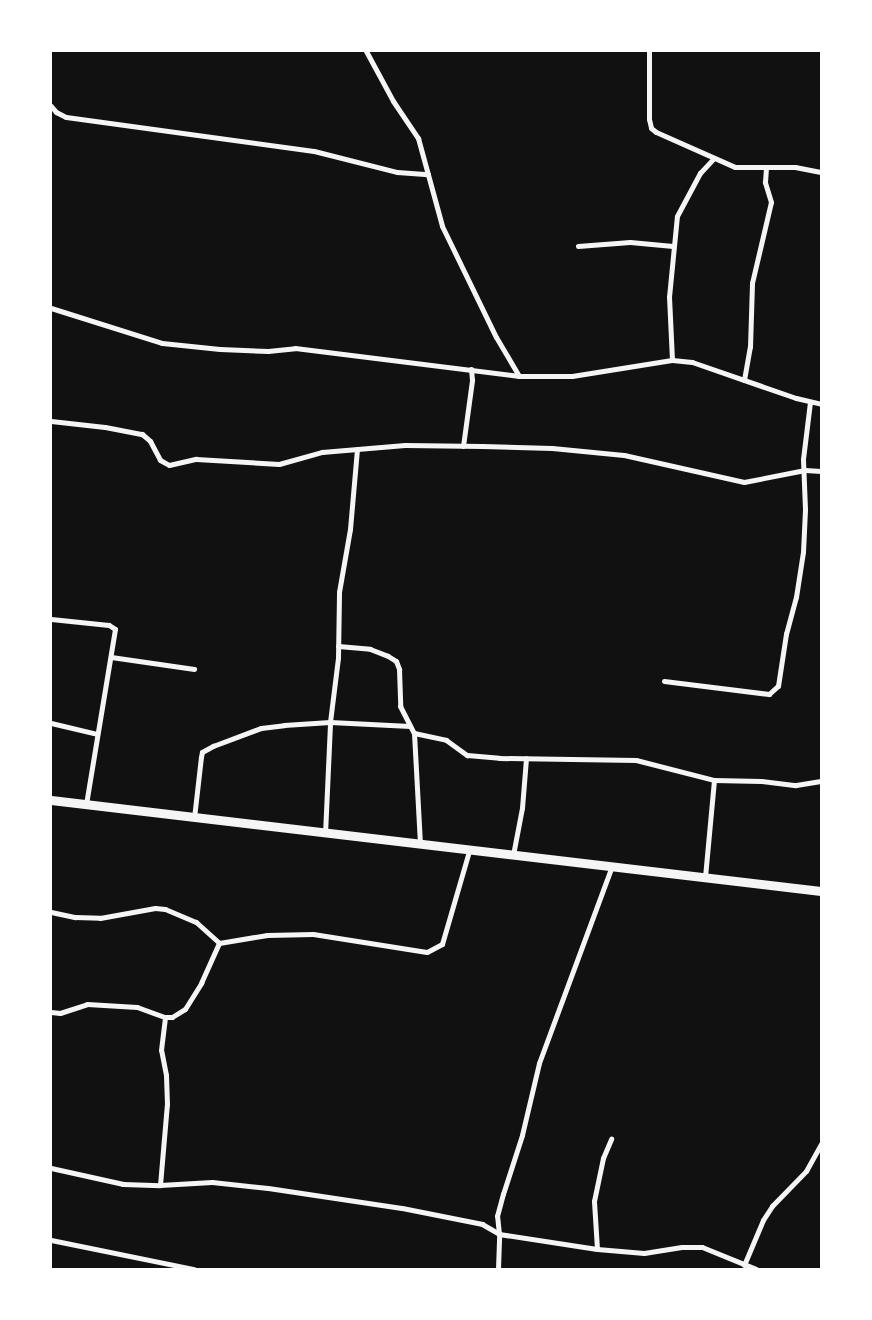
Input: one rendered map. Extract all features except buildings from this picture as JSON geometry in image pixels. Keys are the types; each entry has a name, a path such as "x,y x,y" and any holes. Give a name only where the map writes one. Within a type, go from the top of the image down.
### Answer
{"main road":[{"path":"51,800 821,892"}],"street":[{"path":"366,51 393,101 418,138 442,226 496,337 519,376"},
{"path":"649,51 649,119 651,128 661,135 712,159 735,167 796,167 821,172"},
{"path":"51,106 56,112 66,117 314,151 397,172 428,174"},
{"path":"672,360 669,297 677,216 700,173 712,159"},
{"path":"744,380 750,347 752,283 771,202 765,182 766,167"},
{"path":"578,246 630,242 673,246"},
{"path":"51,308 162,343 220,349 268,351 295,348 519,376 572,376 672,360 692,362 810,402 821,404"},
{"path":"463,446 472,380 471,369"},
{"path":"664,681 769,694 775,690 781,671 789,617 796,597 803,552 805,470 803,459 810,402"},
{"path":"51,421 105,427 142,434 150,442 160,460 169,465 196,458 279,464 322,452 405,445 552,448 624,455 744,482 805,470 821,471"},
{"path":"325,834 330,722 334,703 338,646 339,592 350,529 357,449"},
{"path":"51,619 114,627 115,629 86,804"},
{"path":"338,646 370,650 396,661 399,669 400,706 414,734 420,845"},
{"path":"111,657 194,669"},
{"path":"194,818 201,757 206,749 261,728 330,722 410,726"},
{"path":"51,723 97,734"},
{"path":"414,734 446,740 467,755 636,760 714,780 761,780 796,785 821,781"},
{"path":"513,855 522,808 526,758"},
{"path":"705,877 714,780"},
{"path":"219,943 267,935 313,934 410,950 427,952 435,950 442,944 445,936 469,850"},
{"path":"498,1269 499,1234 497,1216 502,1194 522,1135 539,1063 612,866"},
{"path":"51,912 75,917 100,918 155,908 165,909 182,914 196,922 219,943"},
{"path":"51,1012 60,1013 87,1004 137,1007 165,1017 172,1017 185,1009 201,983 219,943"},
{"path":"160,1185 168,1104 166,1075 161,1050 165,1017"},
{"path":"597,1248 594,1201 603,1158 611,1139"},
{"path":"744,1264 763,1220 772,1206 806,1171 821,1144"},
{"path":"51,1168 123,1184 160,1185 212,1182 268,1188 439,1215 482,1224 499,1234 597,1248 644,1253 694,1246 756,1269"},
{"path":"51,1240 194,1269"}]}
